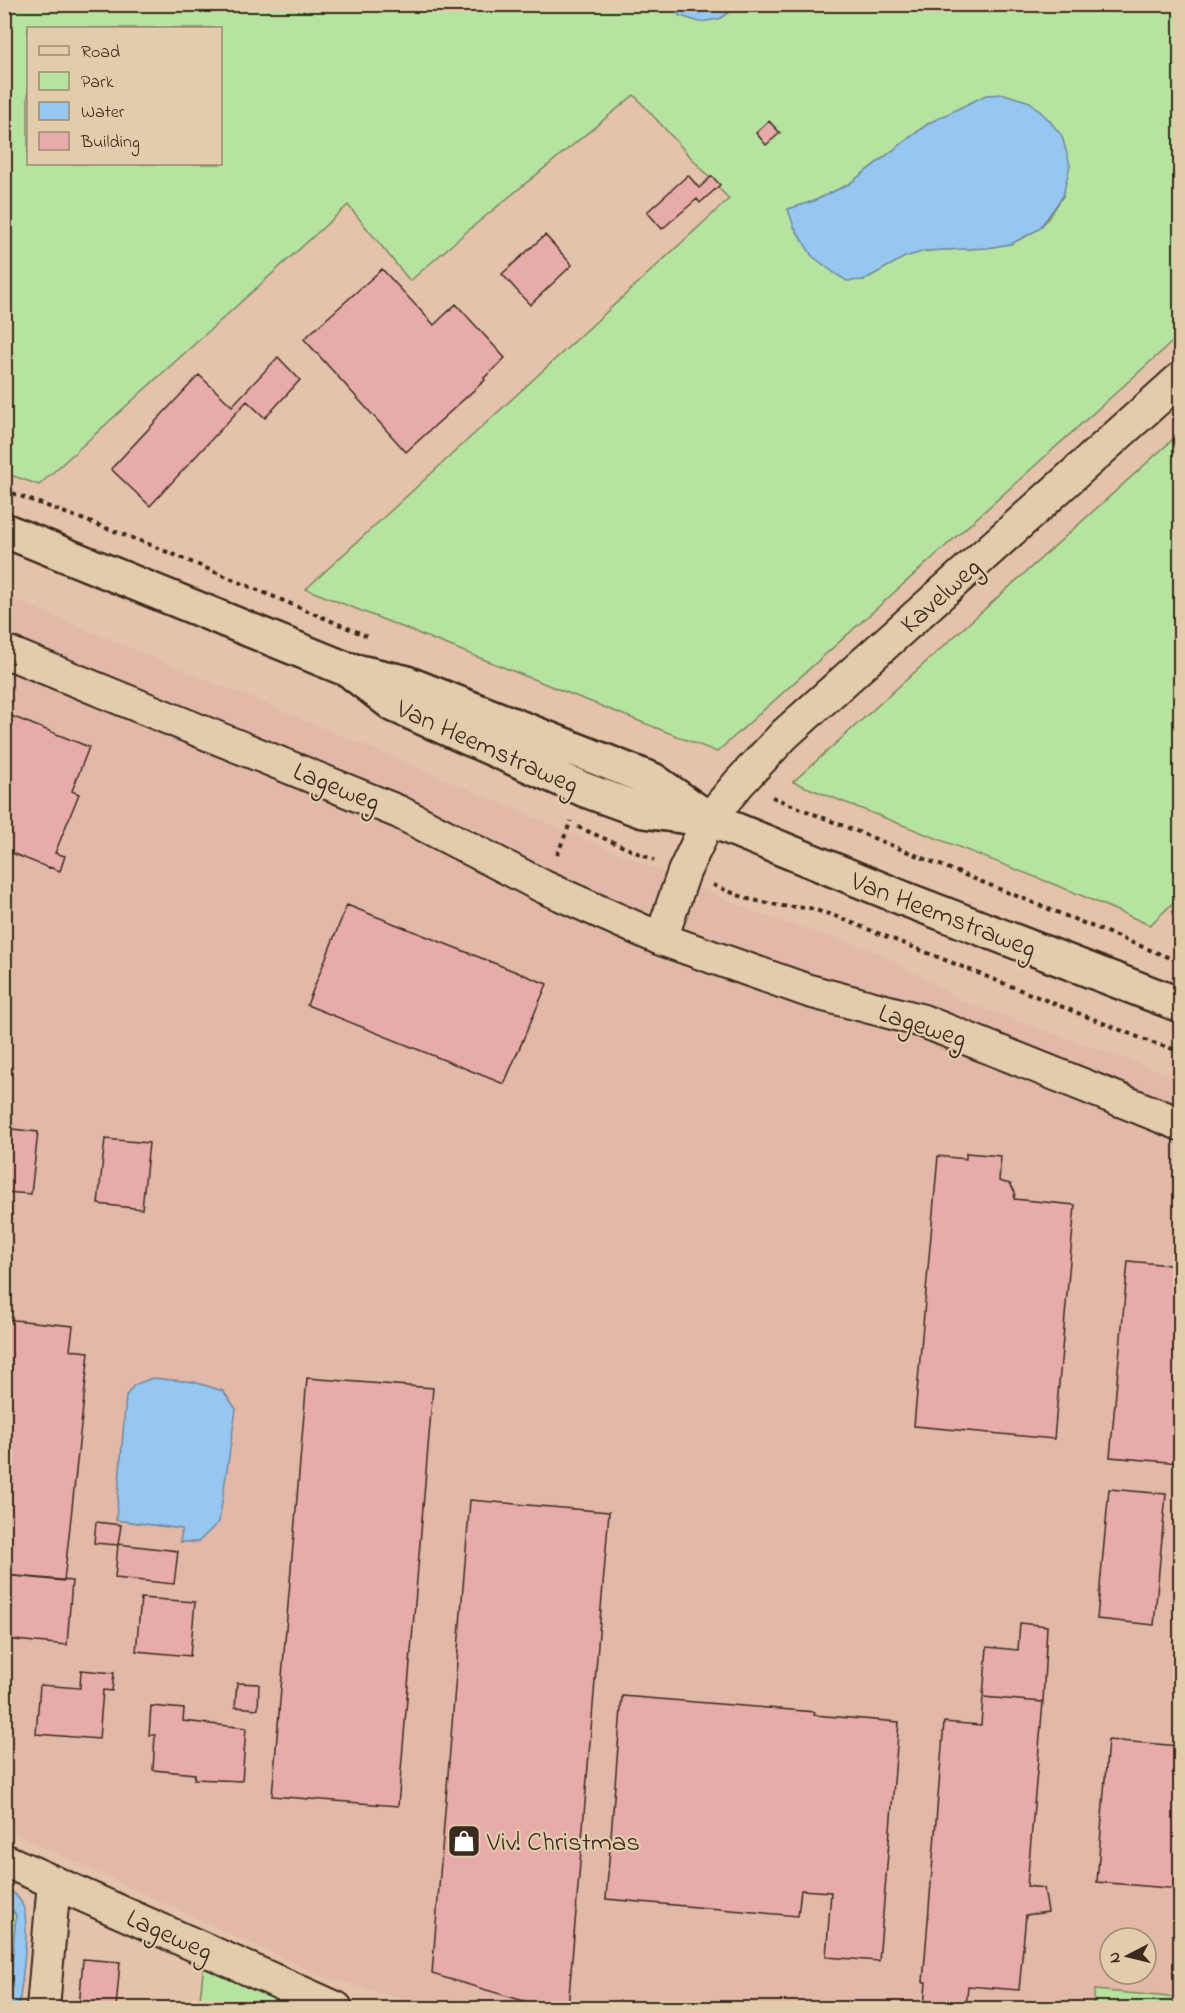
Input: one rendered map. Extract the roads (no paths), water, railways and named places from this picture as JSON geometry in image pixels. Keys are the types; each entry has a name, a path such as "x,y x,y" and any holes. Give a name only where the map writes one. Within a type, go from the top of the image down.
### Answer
{"main road":[{"name":"Van Heemstraweg","path":"4,530 346,669 394,705 585,790 644,811 709,819 906,899 1180,1005"}],"street":[{"name":"Kavelweg","path":"709,819 785,734 1180,379"},
{"name":"Lageweg","path":"4,651 399,812 544,887 662,939 809,992 923,1021 1180,1124"},
{"path":"662,939 684,872 709,819"},
{"name":"Lageweg","path":"4,1860 336,2008"},
{"path":"43,2008 54,1882"}],"water":[{"path":"669,5 732,5 728,13 719,19 700,22 680,16"},
{"path":"1004,94 1030,102 1049,120 1062,136 1070,165 1063,196 1039,229 1011,244 987,248 925,251 905,257 864,280 847,281 812,256 794,227 788,209 814,201 849,184 929,123 986,95"},
{"path":"152,1378 194,1382 223,1391 236,1409 219,1522 198,1542 180,1542 182,1529 116,1520 126,1396 134,1385"},
{"path":"4,1886 20,1900 25,1916 26,1941 19,2008 8,2008 16,1915 5,1908"}],"place":[{"name":"Viv! Christmas","path":"464,1841"}]}
